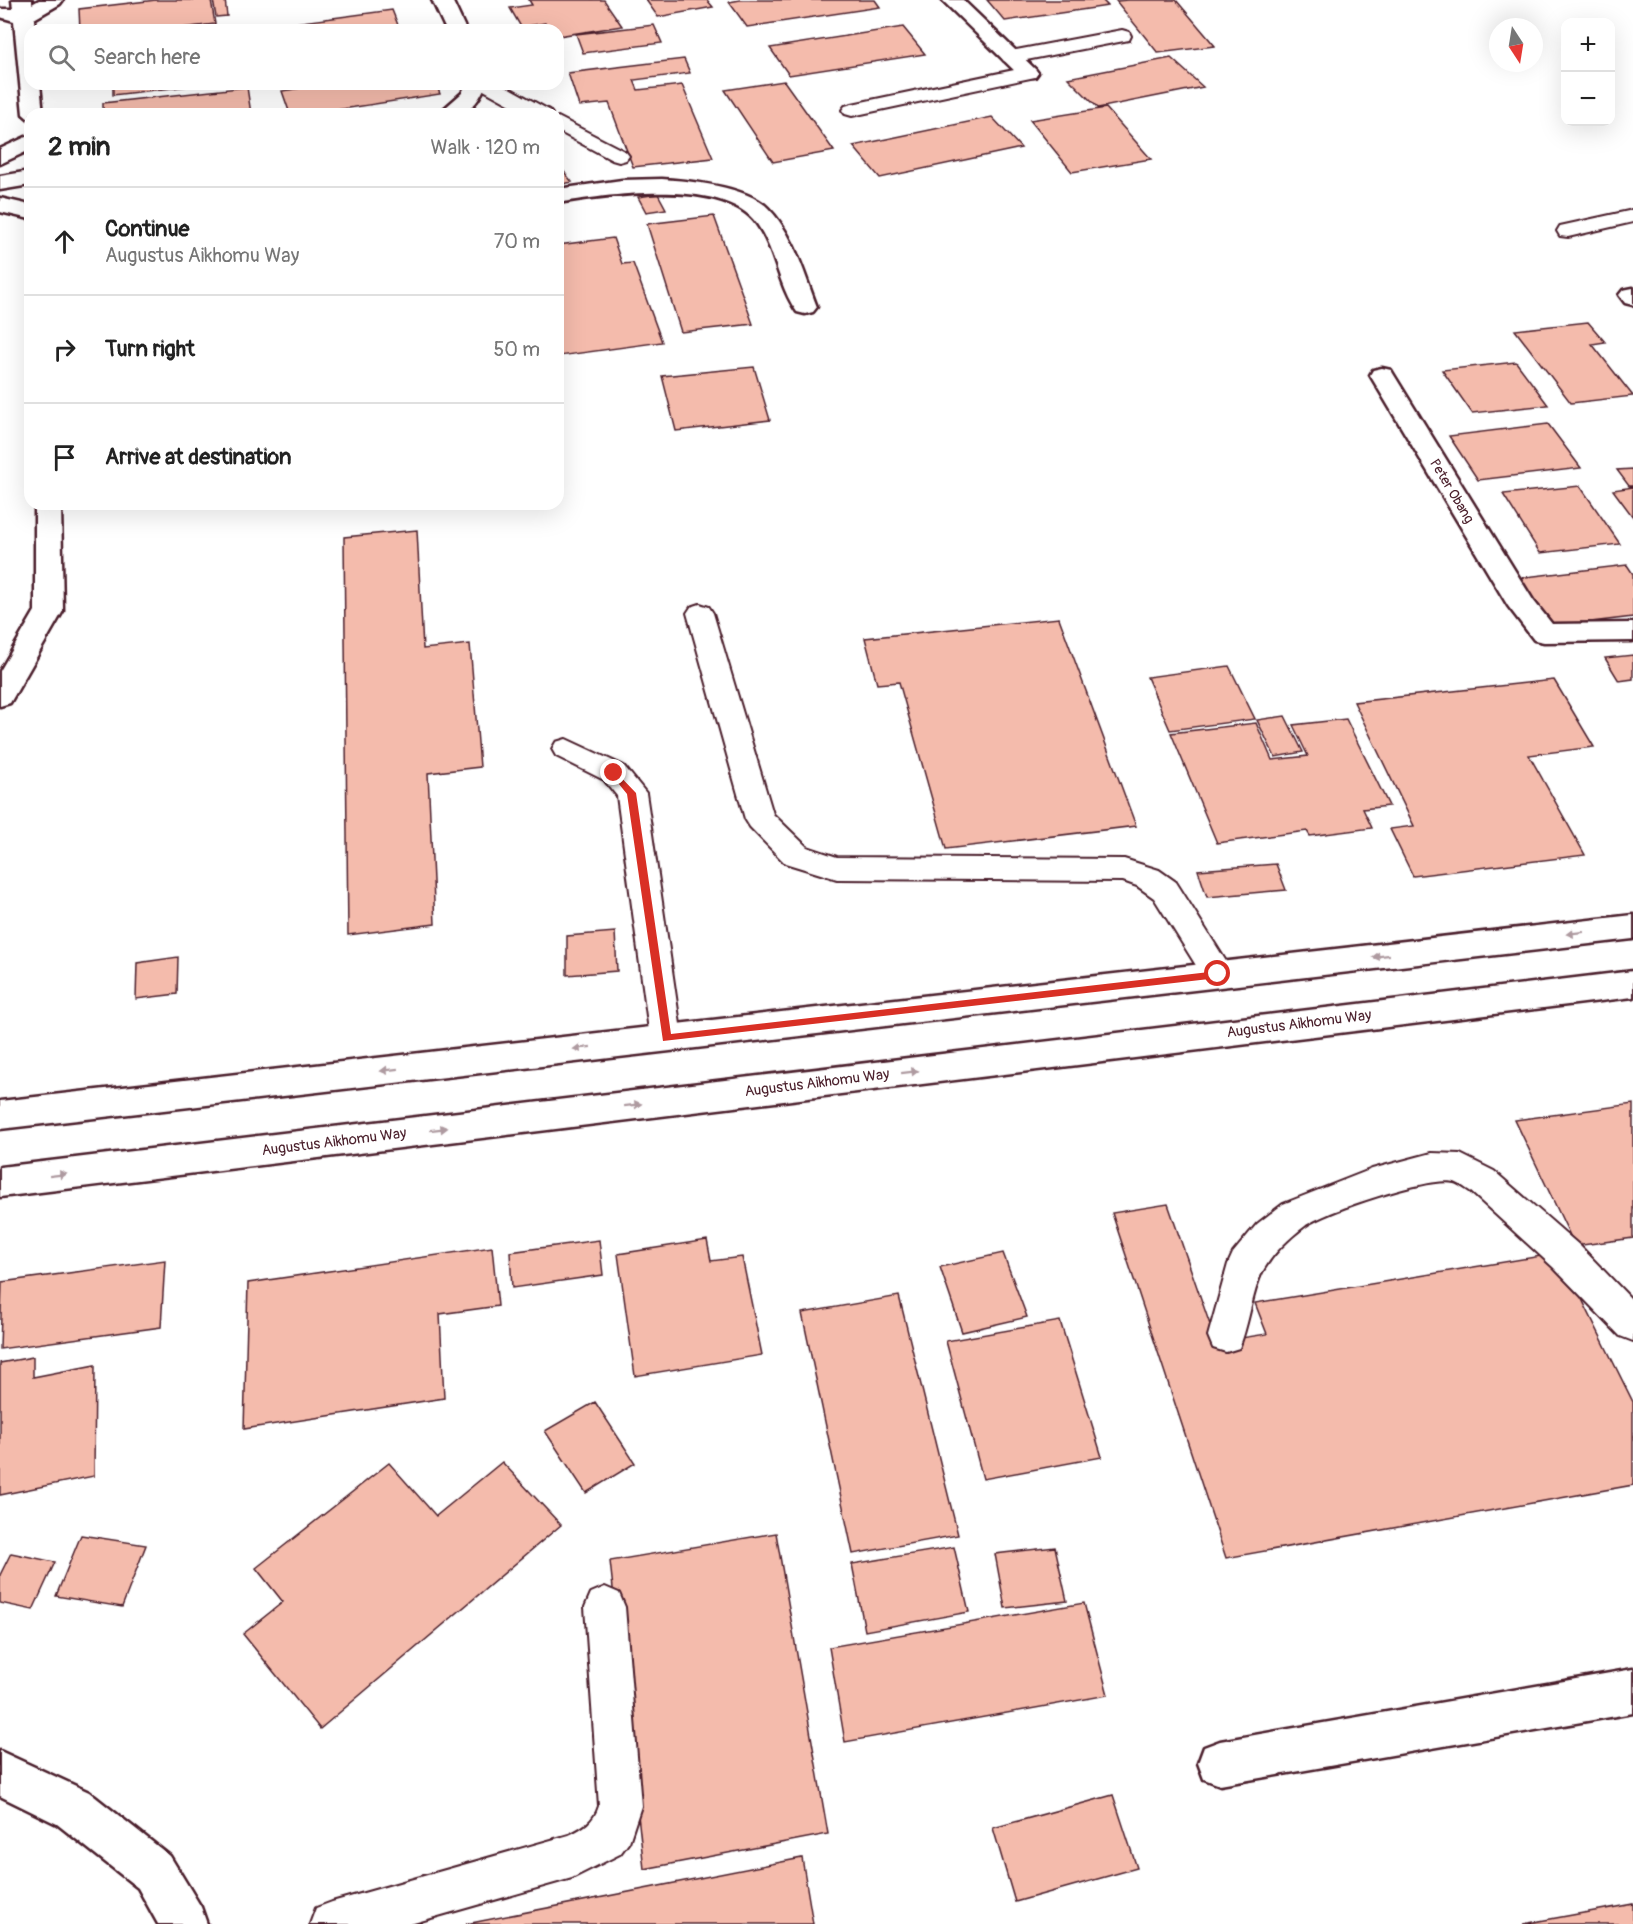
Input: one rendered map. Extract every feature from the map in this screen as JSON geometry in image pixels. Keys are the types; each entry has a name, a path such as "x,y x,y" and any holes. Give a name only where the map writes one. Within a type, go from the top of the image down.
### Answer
{"street":[{"path":"0,11 23,9 53,0"},
{"path":"442,0 453,24"},
{"path":"952,0 1028,74"},
{"path":"23,9 24,24"},
{"path":"31,90 32,108"},
{"path":"456,108 471,96 474,90"},
{"path":"0,158 24,144"},
{"path":"0,183 24,179"},
{"path":"564,195 651,184 683,186 740,200 761,212 775,234 805,307"},
{"path":"0,205 24,211"},
{"name":"Peter Obang","path":"1382,375 1522,606 1544,633 1633,632"},
{"path":"0,696 49,610 48,510"},
{"path":"0,1114 1633,927"},
{"name":"Augustus Aikhomu Way","path":"0,1182 1632,984"},
{"path":"1220,1762 1633,1691"},
{"path":"0,1773 73,1808 154,1872 184,1924"}],"lane":[{"path":"1011,57 1122,36"},
{"path":"852,110 1028,74"},
{"path":"499,90 531,108"},
{"path":"564,126 619,156"},
{"path":"1568,231 1633,216"},
{"path":"700,613 760,819 796,855 837,868 1124,870 1148,878 1165,890 1218,974"},
{"path":"566,749 614,773 631,793 666,1038"},
{"path":"1226,1336 1246,1264 1269,1235 1295,1214 1372,1183 1432,1167 1460,1168 1482,1181 1567,1257 1633,1325"},
{"path":"332,1924 572,1856 604,1842 616,1826 620,1806 605,1607"}],"building":[{"path":"156,0 211,0 215,24 80,24 79,9"},
{"path":"213,0 225,0 227,16 216,17"},
{"path":"529,0 604,0 622,26 564,35 564,24 519,24 510,8 532,5"},
{"path":"646,0 707,0 713,7 658,17"},
{"path":"740,0 875,0 880,7 747,27 729,2"},
{"path":"987,0 1102,0 1108,6 1005,21"},
{"path":"1176,0 1215,46 1158,53 1116,1"},
{"path":"392,10 398,24 288,24"},
{"path":"654,25 662,43 583,53 576,34"},
{"path":"903,27 925,54 789,75 770,48"},
{"path":"1171,58 1203,87 1098,108 1068,78"},
{"path":"684,59 690,73 634,80 638,90 682,85 713,158 633,167 609,103 579,106 568,73"},
{"path":"784,81 834,151 773,162 725,90"},
{"path":"113,90 155,90 113,95"},
{"path":"220,90 247,90 250,108 103,108 103,103"},
{"path":"438,90 440,94 349,108 288,108 282,91"},
{"path":"1106,108 1151,159 1072,172 1030,120"},
{"path":"992,117 1021,148 880,178 853,146"},
{"path":"564,172 572,182 564,184"},
{"path":"658,194 666,209 646,212 638,197"},
{"path":"714,216 753,324 681,332 647,224"},
{"path":"613,238 622,264 633,263 662,342 564,355 564,244"},
{"path":"1588,322 1605,342 1592,344 1633,396 1571,403 1515,330"},
{"path":"1516,362 1548,405 1472,413 1442,370"},
{"path":"754,367 770,420 676,431 662,376"},
{"path":"1548,424 1581,468 1478,480 1449,436"},
{"path":"1633,469 1633,486 1629,486 1617,470"},
{"path":"1580,486 1620,544 1540,553 1503,494"},
{"path":"1633,487 1633,517 1613,490"},
{"path":"417,530 423,649 470,644 480,767 428,773 435,924 348,935 344,537"},
{"path":"1627,565 1633,574 1633,617 1548,627 1516,578"},
{"path":"1059,618 1136,826 946,849 899,682 877,684 865,638"},
{"path":"1633,655 1633,679 1619,681 1605,658"},
{"path":"1229,666 1255,719 1170,730 1147,677"},
{"path":"1554,680 1594,747 1529,755 1585,855 1413,876 1390,829 1414,826 1354,702"},
{"path":"1285,716 1303,752 1275,757 1257,720"},
{"path":"1346,719 1389,806 1363,809 1372,828 1310,836 1307,831 1217,843 1171,733 1256,723 1272,760 1308,756 1293,725"},
{"path":"1276,864 1286,890 1207,897 1198,870"},
{"path":"615,932 617,971 567,975 567,936"},
{"path":"178,957 177,994 136,999 137,963"},
{"path":"1633,1104 1633,1238 1575,1246 1515,1120"},
{"path":"1168,1204 1216,1342 1267,1334 1255,1303 1559,1253 1633,1402 1633,1485 1226,1558 1112,1213"},
{"path":"599,1240 603,1275 512,1288 510,1252"},
{"path":"707,1240 711,1261 742,1257 762,1355 635,1376 618,1254"},
{"path":"492,1247 498,1306 440,1314 444,1398 244,1429 248,1283"},
{"path":"1003,1253 1027,1317 962,1332 940,1267"},
{"path":"165,1260 161,1327 0,1349 2,1282"},
{"path":"899,1296 958,1535 853,1554 802,1313"},
{"path":"1060,1321 1102,1457 983,1479 946,1341"},
{"path":"33,1357 33,1377 95,1365 94,1476 0,1495 0,1363"},
{"path":"595,1402 635,1463 586,1493 545,1431"},
{"path":"502,1462 561,1525 320,1729 243,1634 283,1602 256,1568 389,1463 436,1516"},
{"path":"776,1533 828,1834 644,1869 610,1561"},
{"path":"81,1535 146,1545 122,1607 56,1596"},
{"path":"954,1547 969,1612 865,1631 852,1564"},
{"path":"1055,1547 1067,1601 1005,1608 995,1554"},
{"path":"11,1553 55,1562 33,1610 0,1603 0,1575"},
{"path":"1084,1603 1108,1695 845,1742 829,1647"},
{"path":"1113,1795 1137,1868 1015,1902 993,1828"},
{"path":"802,1858 813,1924 466,1924"},
{"path":"1633,1904 1633,1924 1523,1924"}],"route":[{"path":"614,773 631,793 666,1038 1218,974"}]}
